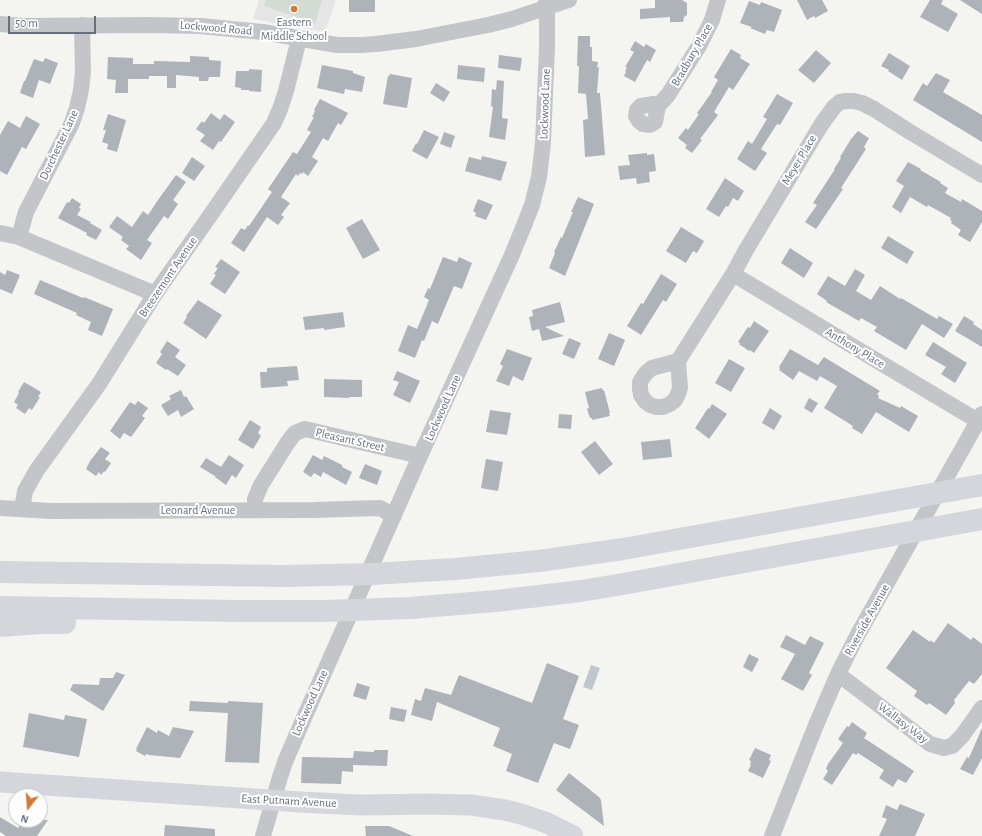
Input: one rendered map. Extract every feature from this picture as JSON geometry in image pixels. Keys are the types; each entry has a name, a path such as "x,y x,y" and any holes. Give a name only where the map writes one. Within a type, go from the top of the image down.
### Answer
{"highway":[{"path":"0,572 320,576 412,572 476,567 539,561 623,548 982,485"},
{"path":"0,607 144,610 367,610 496,601 581,591 637,582 982,519"},
{"path":"0,626 41,623 86,623 144,610"}],"main road":[{"name":"East Putnam Avenue","path":"0,782 273,800 355,804 471,805 521,814 548,823 573,836"}],"street":[{"name":"Lockwood Road","path":"0,24 23,26 207,26 263,32 337,45 361,45 433,36 488,25 512,19 547,4 569,0"},
{"name":"Bradbury Place","path":"658,106 668,95 699,46 712,20 718,0"},
{"name":"Lockwood Lane","path":"263,836 288,755 420,456 511,257 535,195 543,143 547,47 547,4"},
{"name":"Dorchester Lane","path":"19,237 26,212 72,123 77,108 83,72 82,25"},
{"name":"Breezemont Avenue","path":"22,509 25,491 36,470 99,384 155,294 274,123 286,91 299,39"},
{"name":"Meyer Place","path":"678,361 733,274 821,125 834,107 840,102 854,101 874,109 982,176"},
{"path":"0,232 19,237 155,294"},
{"name":"Anthony Place","path":"733,274 874,359 980,418"},
{"name":"Riverside Avenue","path":"772,836 805,750 838,674 857,636 980,418"},
{"name":"Pleasant Street","path":"255,510 255,499 261,485 295,433 305,429 420,456"},
{"name":"Leonard Avenue","path":"0,508 51,511 380,508 394,516"},
{"name":"Wallasy Way","path":"838,674 930,744 944,748 952,746 962,736 982,708"}],"shaded area":[{"name":"Eastern Middle School","path":"259,0 336,0 325,32 253,19"},
{"path":"266,0 322,0 315,23 264,6"},
{"path":"591,665 600,668 592,690 583,687"}],"building":[{"path":"349,0 375,0 375,12 349,12"},
{"path":"655,0 682,0 687,3 687,15 684,17 683,22 670,22 670,17 640,19 640,9 655,8"},
{"path":"797,0 822,0 828,11 815,18 814,16 807,20"},
{"path":"930,0 943,0 941,4 958,14 948,32 920,17"},
{"path":"960,0 982,0 982,14"},
{"path":"749,1 760,5 761,2 782,10 774,32 767,30 765,34 740,23"},
{"path":"578,36 590,36 592,61 598,62 597,93 600,93 605,155 585,157 583,120 588,119 586,94 578,93"},
{"path":"635,41 644,47 646,44 656,50 650,62 647,60 635,82 624,76 627,67 625,67 634,52 630,50"},
{"path":"731,49 741,55 740,58 750,64 733,90 729,87 714,112 718,115 700,139 702,140 692,153 685,148 687,145 678,138 686,128 688,130 699,114 697,113 712,92 718,80 714,77"},
{"path":"816,50 831,63 814,83 798,70"},
{"path":"889,53 910,66 902,80 881,66"},
{"path":"499,55 522,58 520,71 498,68"},
{"path":"190,56 209,57 209,60 221,61 220,77 209,77 208,81 199,81 199,77 176,75 176,88 167,88 167,76 149,76 149,79 128,79 128,93 115,93 116,80 107,79 108,57 133,58 133,64 154,64 154,61 190,62"},
{"path":"45,58 58,63 50,84 39,80 33,98 20,93 34,59 43,62"},
{"path":"322,65 353,71 353,73 365,77 362,92 345,89 344,94 317,88"},
{"path":"458,65 485,68 484,82 457,79"},
{"path":"249,69 262,70 261,92 241,90 241,88 235,87 236,71 249,71"},
{"path":"936,73 950,80 943,92 982,115 982,142 913,100 923,83 927,86"},
{"path":"390,74 412,78 407,108 383,104 388,76"},
{"path":"497,80 504,81 502,118 508,119 505,140 489,137 493,107 491,106 492,89 496,90"},
{"path":"436,83 450,92 444,102 430,93"},
{"path":"777,94 793,103 780,125 777,124 761,149 767,153 755,171 737,159 748,141 752,144 767,119 763,117"},
{"path":"320,99 348,113 341,125 338,123 328,141 323,138 312,157 318,161 308,176 303,172 298,176 296,174 281,197 290,203 281,215 284,217 278,225 267,217 244,252 231,243 241,228 245,230 248,225 249,226 272,192 268,189 293,152 297,154 311,132 307,130 314,117 312,117 315,111 314,110"},
{"path":"211,113 220,120 224,114 235,122 221,142 219,141 213,150 200,141 205,135 196,129 202,121 204,123"},
{"path":"108,114 126,120 117,152 107,149 108,144 102,142 106,130 103,130"},
{"path":"26,116 40,124 26,149 22,147 7,175 0,171 0,135 8,121 20,128"},
{"path":"424,130 439,137 427,159 412,151"},
{"path":"858,131 869,138 864,147 866,149 841,188 843,189 816,229 805,222 817,205 813,203 835,169 841,158 840,157 851,139"},
{"path":"444,132 455,136 451,148 440,144"},
{"path":"647,153 647,155 654,154 656,171 649,172 650,182 637,184 636,178 620,180 618,166 630,165 628,155"},
{"path":"482,156 507,162 501,181 465,171 469,157 481,160"},
{"path":"192,157 205,166 194,181 182,173"},
{"path":"908,162 941,182 940,183 948,188 945,193 961,202 962,199 982,211 982,222 970,242 958,235 961,230 951,223 951,218 928,205 927,207 910,197 901,213 892,207 904,186 896,181"},
{"path":"176,175 186,182 173,200 178,204 168,219 164,216 147,240 152,243 141,260 126,249 129,246 121,240 123,237 109,227 117,216 132,227 143,211 148,215"},
{"path":"725,178 744,191 738,201 733,198 728,207 726,206 719,217 706,209"},
{"path":"578,197 594,204 565,276 549,268 555,253 554,252 561,237 562,238"},
{"path":"72,198 81,204 79,208 81,209 77,215 91,222 90,223 102,230 96,240 86,235 87,233 58,218 67,202 69,203"},
{"path":"478,199 493,205 486,220 475,216 476,213 473,211"},
{"path":"362,219 380,250 363,259 346,228"},
{"path":"681,227 704,241 697,253 693,251 686,263 666,251"},
{"path":"888,236 914,252 907,264 881,248"},
{"path":"790,248 813,263 804,278 781,263"},
{"path":"443,257 457,262 459,257 472,263 462,289 454,286 438,324 432,321 415,358 398,351 408,325 417,329 429,300 424,297 428,288 430,289"},
{"path":"221,259 240,272 225,294 210,284 216,275 214,274 218,268 215,267"},
{"path":"855,269 865,275 856,291 871,300 880,286 900,299 901,298 937,319 939,316 953,324 944,338 922,324 906,350 874,331 877,327 861,318 859,321 826,302 827,301 817,294 828,276 845,286"},
{"path":"7,270 20,275 12,294 0,289 0,272 5,275"},
{"path":"661,274 677,284 666,302 663,300 641,335 627,326 641,303 643,304"},
{"path":"40,280 113,309 102,336 88,330 91,322 76,315 77,313 34,294"},
{"path":"198,300 222,315 206,339 183,323 187,317 186,316"},
{"path":"560,302 565,322 545,327 564,336 542,341 539,329 532,331 529,317 533,316 532,310"},
{"path":"343,312 345,327 324,330 324,328 305,330 303,317"},
{"path":"964,316 974,322 973,324 982,330 982,347 955,331"},
{"path":"754,321 769,331 754,353 738,342"},
{"path":"609,333 625,340 614,366 598,359"},
{"path":"569,338 581,343 574,359 562,354"},
{"path":"167,341 180,350 175,357 186,365 178,376 156,363 162,354 160,352"},
{"path":"933,342 967,363 955,383 941,374 946,367 925,355"},
{"path":"507,349 532,358 523,381 513,376 509,386 496,381 503,366 500,364"},
{"path":"790,349 818,365 824,357 880,391 877,394 879,396 878,398 900,408 901,406 918,416 909,432 876,412 862,434 852,428 853,426 824,408 837,386 820,376 817,381 799,371 793,380 779,370 779,367"},
{"path":"729,359 745,368 731,392 715,383"},
{"path":"297,366 299,380 287,381 288,386 261,388 260,372 267,372 267,368"},
{"path":"397,371 420,381 410,403 393,395 399,382 393,380"},
{"path":"324,379 362,380 362,397 324,397"},
{"path":"24,382 41,392 38,397 40,397 32,410 29,408 25,414 16,408 18,405 14,402"},
{"path":"602,388 603,391 604,390 610,416 592,420 587,409 589,408 585,392"},
{"path":"181,390 184,397 186,396 194,409 181,417 178,410 168,416 161,405 171,399 169,396"},
{"path":"809,398 818,403 812,413 804,408"},
{"path":"138,401 148,408 142,416 145,418 131,437 124,433 120,439 110,431 130,402 135,405"},
{"path":"712,404 727,414 709,439 695,428"},
{"path":"770,408 782,416 774,430 762,423"},
{"path":"490,410 511,413 507,435 486,432"},
{"path":"559,414 572,415 571,429 558,428"},
{"path":"250,420 261,427 258,433 261,436 253,449 238,440"},
{"path":"670,439 672,457 643,460 641,442"},
{"path":"595,441 613,464 599,475 581,452"},
{"path":"101,447 110,453 105,459 111,463 105,472 104,471 101,475 99,472 96,476 86,469 90,461"},
{"path":"229,455 244,465 236,478 232,475 226,485 200,467 206,458 221,467"},
{"path":"313,455 322,460 324,456 352,472 346,485 323,472 321,477 314,473 311,477 303,472"},
{"path":"486,459 503,462 498,491 481,488"},
{"path":"365,464 382,471 377,485 359,478"},
{"path":"948,623 971,640 973,637 982,644 982,674 974,684 969,681 954,700 955,703 946,715 929,703 927,705 914,696 917,691 886,668 913,630 930,642 930,640 934,643"},
{"path":"786,635 805,645 810,636 824,643 809,673 812,675 803,691 781,679 795,654 780,647"},
{"path":"749,654 759,659 752,672 743,667"},
{"path":"547,663 579,676 563,719 579,725 570,749 554,743 538,783 506,771 512,754 493,746 500,728 437,702 432,721 411,715 415,699 421,701 425,688 451,695 459,675 532,703"},
{"path":"116,672 125,675 103,711 70,690 73,684 99,685 100,678 113,678"},
{"path":"357,683 370,687 366,700 353,696"},
{"path":"190,701 263,703 259,763 225,762 228,713 189,711"},
{"path":"391,707 407,710 404,722 389,719"},
{"path":"29,713 64,720 65,715 87,719 79,757 23,747"},
{"path":"852,722 867,733 864,738 914,771 906,783 898,779 893,787 879,778 884,770 858,753 856,755 853,753 832,785 823,779 828,771 826,769 828,764 843,743 838,739 847,726 849,727"},
{"path":"147,727 157,733 158,730 169,736 173,727 194,731 180,758 146,754 145,756 136,751 136,749"},
{"path":"982,728 982,758 973,775 960,769 967,757 969,758"},
{"path":"755,748 771,755 769,760 771,761 763,778 748,771 751,765 751,761 749,760"},
{"path":"374,750 388,750 387,766 353,765 353,772 342,771 341,784 301,783 302,757 353,758 354,751 374,752"},
{"path":"569,773 601,800 604,826 556,790"},
{"path":"900,804 925,814 915,836 879,836 887,819 882,817 886,805 897,810"},
{"path":"0,817 8,822 8,828 42,828 37,836 6,836 0,832"},
{"path":"165,825 215,829 215,836 164,836"},
{"path":"365,826 389,826 413,836 366,836"}],"place":[{"name":"Eastern Middle School","path":"294,9"}]}
